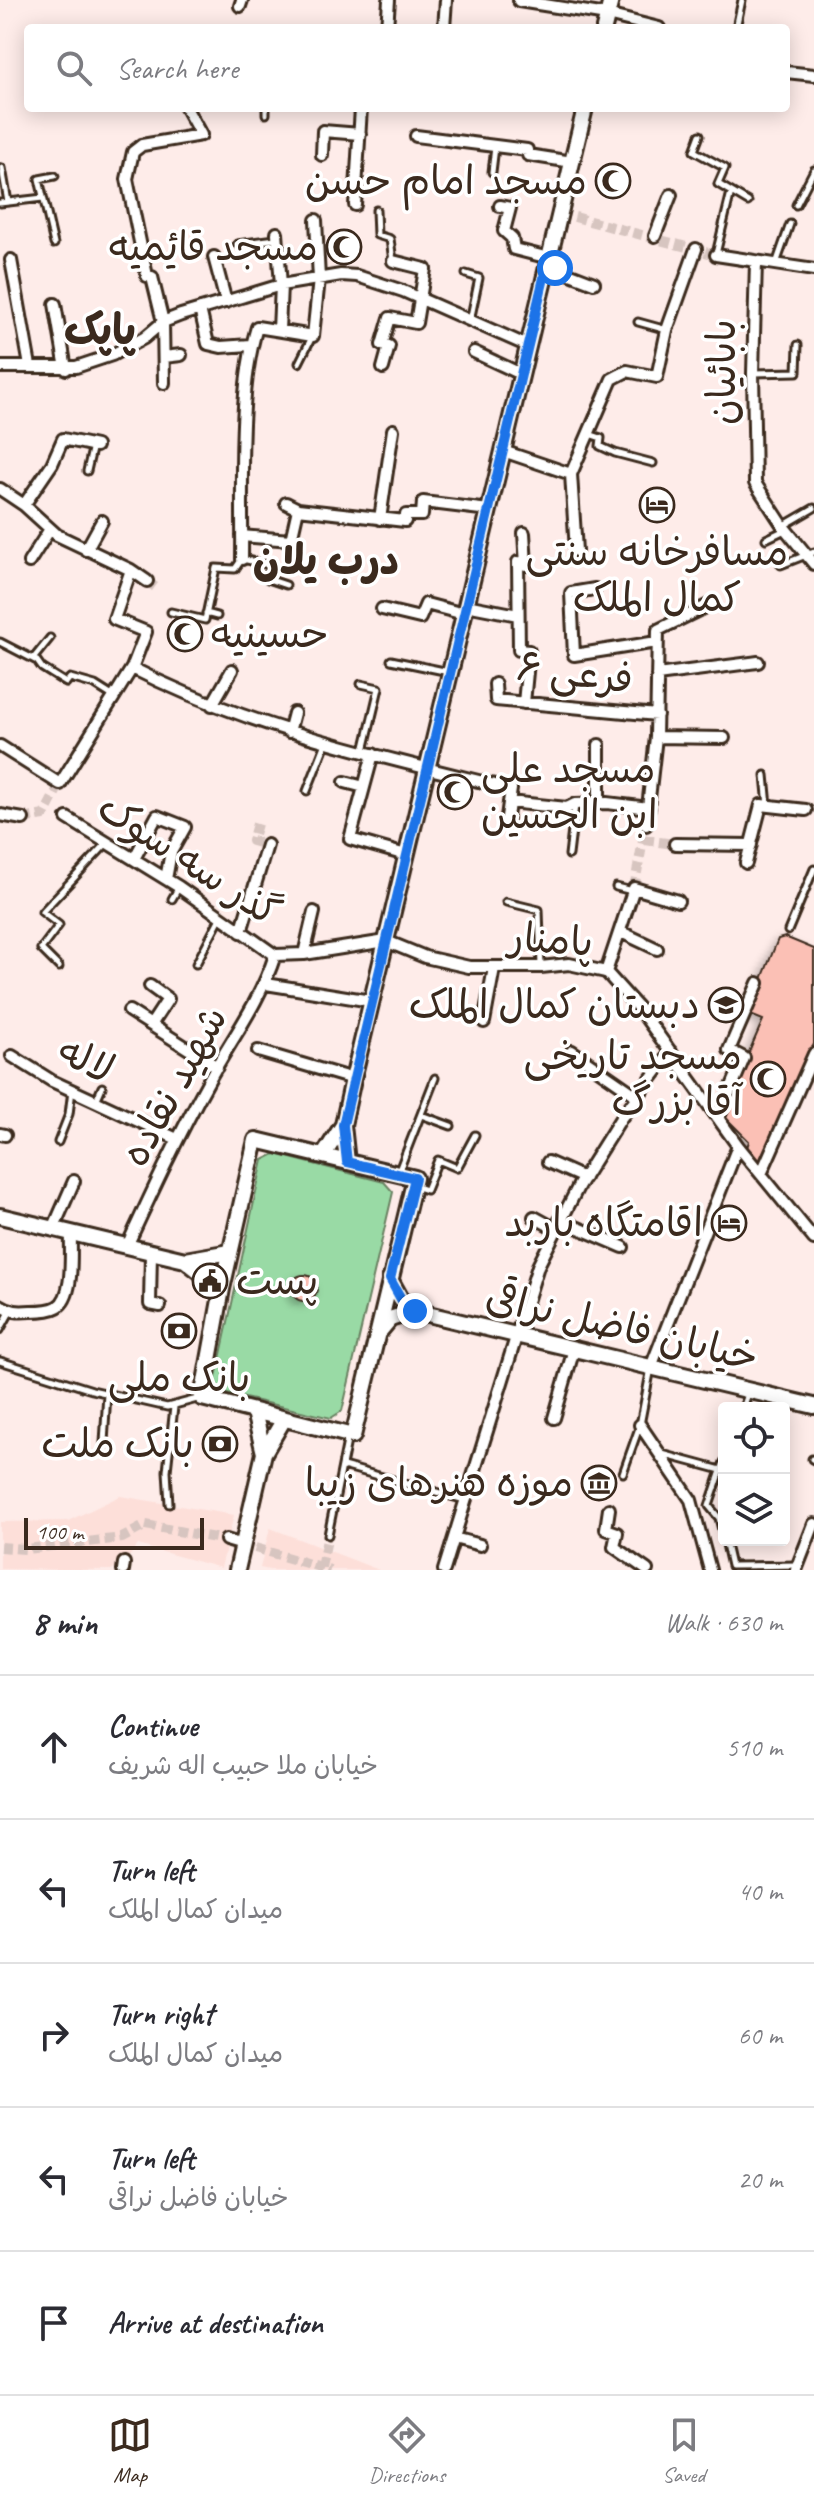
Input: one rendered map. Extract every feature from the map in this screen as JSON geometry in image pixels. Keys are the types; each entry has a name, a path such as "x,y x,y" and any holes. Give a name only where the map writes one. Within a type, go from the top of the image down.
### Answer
{"main road":[{"path":"347,1162 343,1125 353,1079 584,112"},
{"path":"323,1156 343,1125"},
{"path":"256,1140 398,1174 415,1178 353,1436 202,1398 222,1289 256,1140"},
{"path":"0,1216 185,1260 230,1252"},
{"path":"185,1260 222,1289"},
{"path":"390,1279 401,1299 415,1311"},
{"path":"377,1335 390,1319 415,1311"},
{"name":"خیابان فاضل نراقی","path":"415,1311 814,1406"},
{"path":"254,1412 264,1453"},
{"path":"237,1570 264,1453 284,1419"}],"street":[{"path":"387,24 389,0"},
{"path":"444,24 446,0"},
{"path":"519,1 607,14 644,24"},
{"path":"790,72 814,75"},
{"path":"164,383 163,322 152,277 147,276 127,179 133,152 142,145 201,135 188,112"},
{"path":"355,205 361,112"},
{"path":"322,155 323,131 360,134"},
{"path":"416,136 527,150 528,155 572,162"},
{"path":"655,236 671,195"},
{"path":"500,206 510,208 504,231 512,238 514,249 594,283"},
{"path":"242,559 245,406 251,345 257,327 313,336 319,279 316,220"},
{"path":"277,236 281,285 279,330"},
{"path":"576,551 571,474 612,379 627,371 657,377 667,330 696,249"},
{"path":"716,255 814,270"},
{"path":"214,257 226,302"},
{"path":"11,260 30,366"},
{"path":"383,368 389,346 382,345 390,318 416,323 425,269 393,261"},
{"name":"بابائیان","path":"756,262 753,373 755,483 784,528"},
{"path":"0,367 66,369 112,355 144,338 163,322 200,309 281,285 357,276 421,299 528,346"},
{"path":"55,304 66,369"},
{"path":"200,309 208,344 221,347 251,345"},
{"path":"474,352 521,374"},
{"path":"164,357 181,355"},
{"path":"380,519 393,430"},
{"path":"24,505 52,464 63,439 94,446"},
{"path":"503,451 571,474"},
{"path":"0,489 24,505 50,529 147,581"},
{"path":"337,514 339,499"},
{"path":"286,503 298,509 405,521 406,515 422,515 423,502 489,510"},
{"path":"242,536 291,540 298,509"},
{"path":"86,550 102,521"},
{"path":"784,528 810,553 814,564"},
{"path":"29,562 50,529"},
{"path":"524,533 526,565 518,562 519,650 529,651 524,703"},
{"path":"0,746 60,784 132,668 146,632 114,619 131,570"},
{"path":"595,589 571,593 574,655 657,636 713,603"},
{"path":"382,609 420,618 426,604 518,615"},
{"path":"646,825 656,737 657,636"},
{"path":"657,675 758,662"},
{"path":"132,668 179,692 289,732 511,789 506,824"},
{"path":"212,705 232,670"},
{"name":"فرعی ۶","path":"495,684 496,700 657,715"},
{"path":"289,732 294,713"},
{"path":"656,737 724,738"},
{"path":"599,745 599,803"},
{"path":"368,753 364,787 350,839 406,855"},
{"path":"345,782 364,787"},
{"path":"509,802 567,808 575,804 599,803 649,808"},
{"path":"746,863 761,805 806,810"},
{"path":"0,815 23,819"},
{"path":"134,859 157,816 185,827 171,852 166,879"},
{"name":"گذر سه سوک","path":"67,818 179,887 275,955"},
{"path":"675,844 751,845"},
{"path":"241,932 267,845"},
{"path":"606,972 634,890 678,901"},
{"path":"304,954 314,912"},
{"path":"621,932 657,949"},
{"path":"275,955 304,954 386,941"},
{"name":"پامنار","path":"386,941 410,952 454,964 494,968 569,964 606,972 641,1011 738,1146 814,1239"},
{"name":"شهید نقاده","path":"127,1246 177,1139 266,984 275,955"},
{"path":"484,1022 494,968"},
{"path":"719,1117 744,1058 729,1050 758,983"},
{"path":"266,984 371,1001"},
{"path":"150,986 168,999 151,1025"},
{"path":"129,1011 217,1067"},
{"path":"258,1051 353,1079"},
{"path":"572,1051 637,1096"},
{"path":"444,1570 538,1266 584,1178 637,1096 671,1052"},
{"path":"761,1174 814,1054"},
{"name":"لاله","path":"12,1056 42,1076 177,1139"},
{"path":"651,1367 738,1146"},
{"path":"548,1162 584,1178"},
{"path":"53,1229 74,1181"},
{"path":"534,1217 623,1247"},
{"path":"5,1308 56,1308 64,1300 70,1284 71,1233"},
{"path":"151,1252 150,1304 160,1306"},
{"path":"554,1418 574,1349"},
{"path":"640,1425 691,1500 710,1570"},
{"path":"609,1509 606,1529 617,1533 614,1547 647,1570"},
{"path":"797,1568 814,1524"},
{"path":"454,1538 480,1545"},
{"path":"226,1540 243,1545"}],"lane":[{"path":"737,24 742,0"},
{"path":"700,135 694,151 725,168 718,184 748,202"},
{"path":"492,172 495,146"},
{"path":"2,168 8,202"},
{"path":"796,205 814,170"},
{"path":"54,244 39,179 55,176"},
{"path":"716,255 731,192"},
{"path":"0,203 43,198"},
{"path":"376,210 377,235 390,239 393,261"},
{"path":"775,265 790,224"},
{"path":"237,244 277,236"},
{"path":"466,274 479,278 470,322"},
{"path":"638,322 667,330"},
{"path":"299,363 313,336"},
{"path":"753,373 797,372 798,345"},
{"path":"589,433 601,438 600,446 653,463"},
{"path":"87,471 94,446"},
{"path":"766,539 814,508"},
{"path":"781,565 810,553"},
{"path":"171,612 205,620 216,568 235,569 242,559 269,565 268,579 286,585"},
{"path":"206,613 217,616"},
{"path":"33,659 50,638"},
{"path":"0,642 33,659 66,683 70,678 95,685 114,697"},
{"path":"391,660 450,672"},
{"path":"361,684 379,688 368,753"},
{"path":"307,791 326,743"},
{"path":"765,775 768,806"},
{"path":"569,855 575,804"},
{"path":"59,967 41,949 59,925 42,912 108,843"},
{"path":"788,931 814,869"},
{"path":"172,899 179,887"},
{"path":"616,887 634,890"},
{"path":"506,902 539,910 541,967"},
{"path":"196,964 221,917"},
{"path":"398,1174 435,1078"},
{"path":"95,1101 102,1087"},
{"path":"58,1142 69,1114 72,1090"},
{"path":"421,1115 451,1126"},
{"path":"413,1186 426,1190 438,1160 457,1168 475,1135"},
{"path":"0,1330 5,1308"},
{"path":"0,1361 107,1393 174,1407 202,1398"},
{"path":"623,1473 640,1425 651,1367"},
{"path":"745,1402 749,1390"},
{"path":"104,1443 107,1393"},
{"path":"169,1504 167,1471 174,1407"},
{"path":"328,1535 348,1435"},
{"path":"661,1454 718,1469"},
{"path":"343,1466 466,1500"},
{"path":"718,1486 709,1506 718,1517"},
{"path":"726,1546 731,1566 797,1568"}],"shaded area":[{"path":"120,1496 234,1515 221,1568 138,1545 124,1563 111,1570 0,1569 0,1522 68,1521"},
{"path":"270,1528 379,1570 260,1568"}],"green space":[{"path":"275,1154 384,1182 393,1192 342,1411 331,1418 223,1393 215,1382 263,1160"}],"building":[{"name":"مسجد تاریخی آقا بزرگ","path":"785,937 814,949 814,1044 764,1162 746,1151 749,1141 722,1114 763,1020 748,1014 778,939"},
{"path":"304,1275 313,1279 317,1288 313,1297 304,1301 295,1297 291,1288 295,1279"}],"tunnel":[{"path":"560,213 716,255"},
{"path":"147,581 159,590"},
{"path":"23,819 44,815 60,784"},
{"path":"257,824 252,841 267,845"},
{"path":"634,888 646,825"},
{"path":"644,840 675,844"},
{"path":"0,1547 26,1549 122,1538 146,1525 226,1540"},
{"path":"321,1567 328,1535"},
{"path":"255,1548 330,1570"}],"place":[{"name":"مسجد امام حسن","path":"613,181"},
{"name":"مسجد قایٔمیه","path":"344,247"},
{"name":"مسافرخانه سنتی کمال الملک","path":"657,505"},
{"name":"حسینیه","path":"185,634"},
{"name":"مسجد علی ابن الحسین","path":"455,792"},
{"name":"دبستان کمال الملک","path":"726,1005"},
{"name":"مسجد تاریخی آقا بزرگ","path":"768,1079"},
{"name":"اقامتگاه باربد","path":"729,1223"},
{"name":"پست","path":"210,1281"},
{"name":"بانک ملی","path":"179,1331"},
{"name":"بانک ملت","path":"220,1444"},
{"name":"موزه هنرهای زیبا","path":"599,1483"}],"district":[{"name":"پاپک","path":"100,330"},
{"name":"درب یلان","path":"326,560"}],"route":[{"path":"415,1311 401,1299 390,1279 415,1178 347,1162 343,1125 547,265 555,268"}]}
